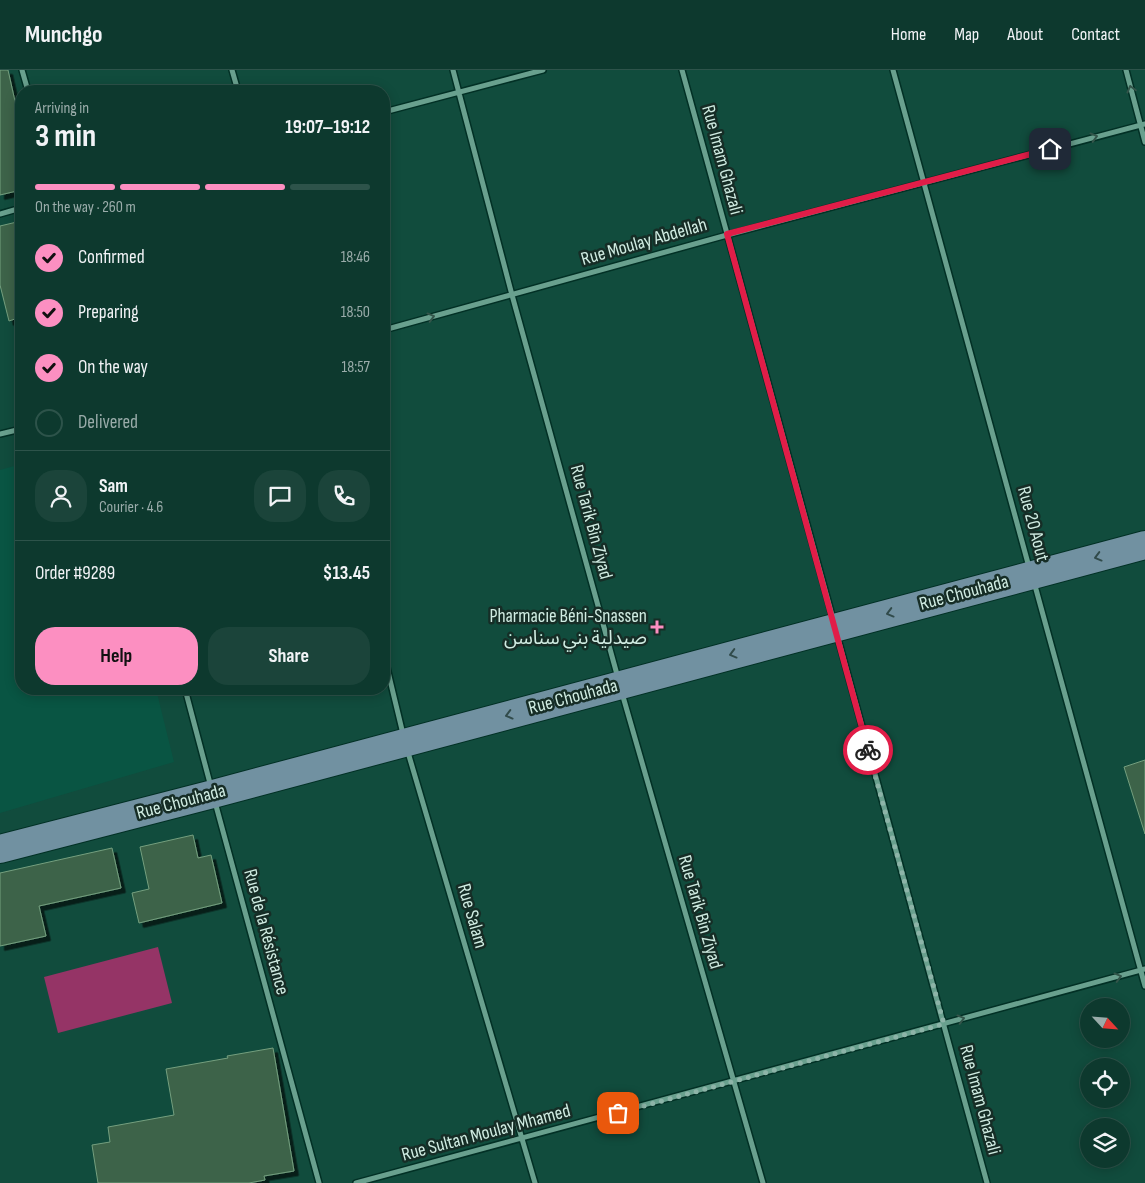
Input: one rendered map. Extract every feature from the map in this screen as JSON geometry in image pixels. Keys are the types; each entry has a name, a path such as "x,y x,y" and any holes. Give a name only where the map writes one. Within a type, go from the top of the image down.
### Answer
{"street":[{"path":"22,70 26,85"},
{"path":"232,70 236,85"},
{"name":"Rue Tarik Bin Ziyad","path":"453,70 512,295 620,685 762,1183"},
{"path":"390,110 543,70"},
{"name":"Rue Imam Ghazali","path":"682,70 987,1183"},
{"name":"Rue 20 Aout","path":"893,70 1143,970 1145,986"},
{"path":"1126,70 1143,124 1145,142"},
{"name":"Rue Moulay Abdellah","path":"390,328 727,234 1143,124"},
{"path":"0,214 15,210"},
{"path":"0,434 15,430"},
{"name":"Rue Chouhada","path":"0,849 1145,545"},
{"name":"Rue Salam","path":"390,680 405,742 535,1183"},
{"name":"Rue de la Résistance","path":"187,695 318,1183"},
{"name":"Rue Sultan Moulay Mhamed","path":"356,1183 1143,970"}],"shaded area":[{"path":"15,466 15,695 157,695 174,762 0,813 0,470"},
{"path":"158,947 172,1003 58,1033 44,977"}],"building":[{"path":"0,70 8,70 15,101 15,191 0,195"},
{"path":"15,222 15,319 9,321 0,285 0,226"},
{"path":"1145,760 1145,834 1124,767"},
{"path":"193,835 198,858 211,855 222,903 139,923 132,893 149,889 140,847"},
{"path":"112,848 121,888 39,906 46,936 0,946 0,873"},
{"path":"273,1048 294,1171 264,1176 265,1180 249,1183 98,1183 92,1145 110,1142 108,1127 174,1115 166,1069"}],"way so far":[{"path":"618,1113 944,1024 868,750"}],"place":[{"name":"Pharmacie Béni-Snassen صيدلية بني سناسن","path":"657,627"}],"route":[{"path":"868,750 727,234 1050,149"}]}
